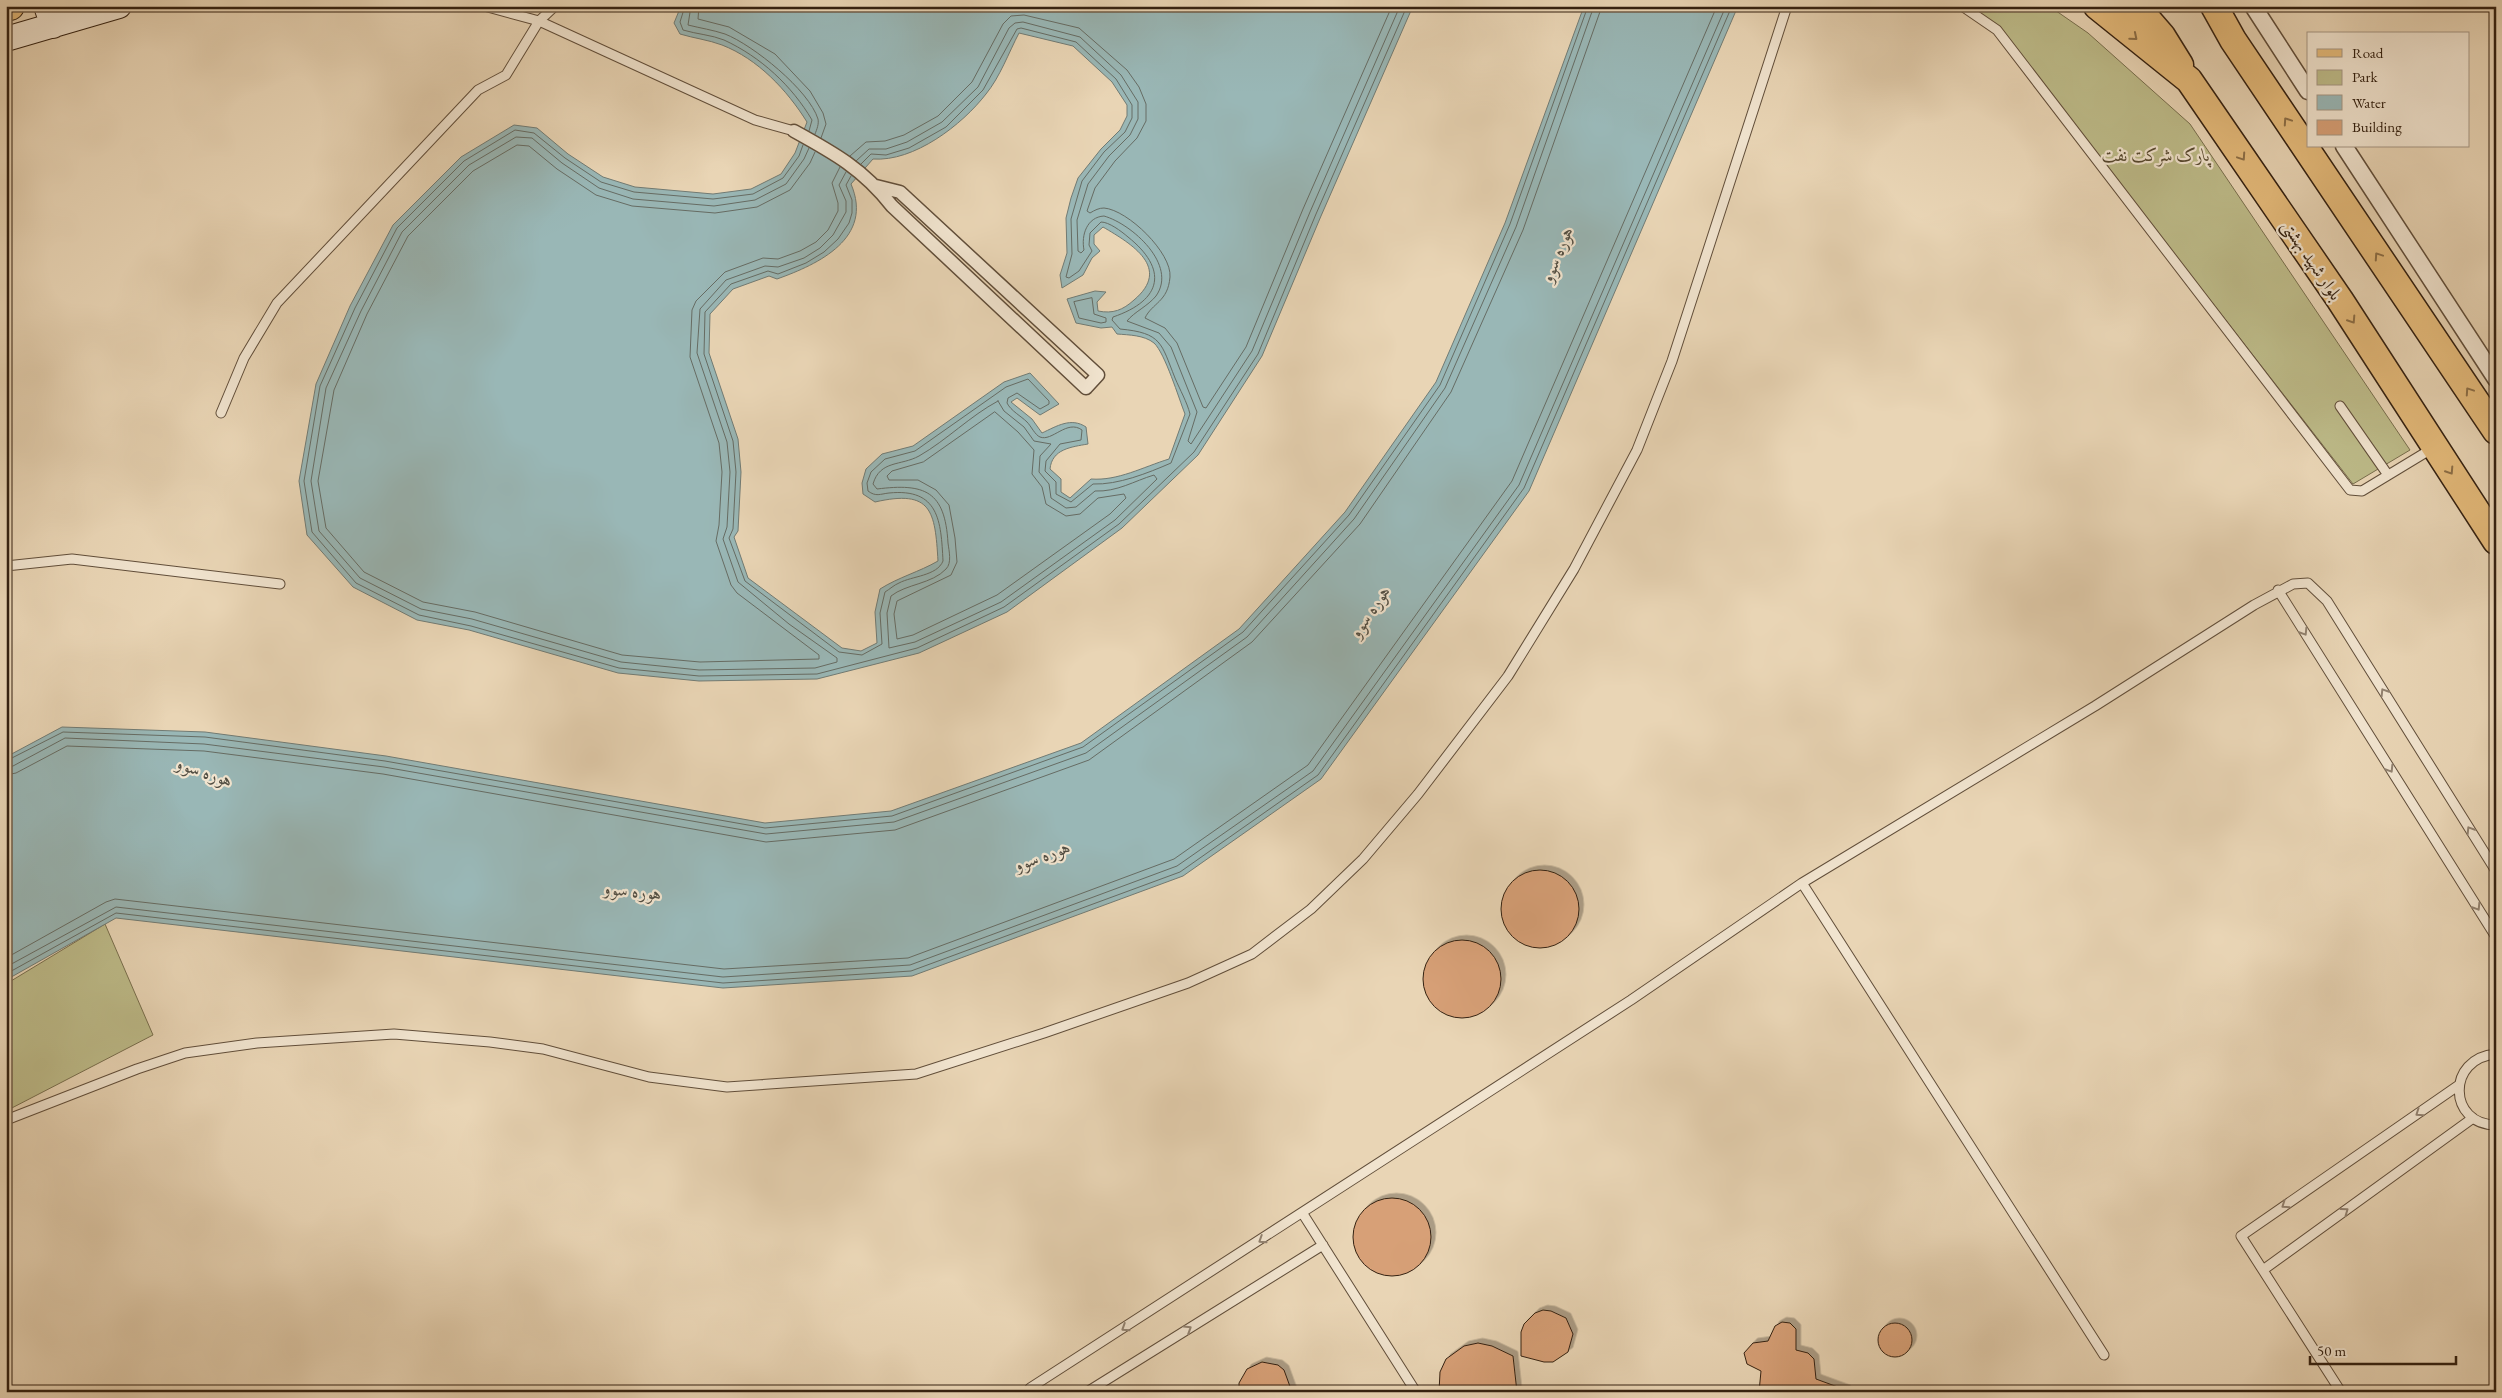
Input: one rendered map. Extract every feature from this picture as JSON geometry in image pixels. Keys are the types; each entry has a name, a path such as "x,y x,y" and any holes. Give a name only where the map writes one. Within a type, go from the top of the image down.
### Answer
{"main road":[{"path":"6,39 49,16 119,6"},
{"name":"بلوار شهید بهشتی","path":"2097,6 2190,80 2340,300 2496,541"},
{"path":"2136,6 2162,36 2190,80"},
{"path":"2203,6 2233,40"},
{"path":"2214,6 2233,40 2496,431"}],"street":[{"path":"2259,9 2307,89"},
{"path":"794,131 839,155 876,186 892,206 1086,388 1098,375 900,192 876,186"},
{"path":"2345,148 2496,379"}],"lane":[{"path":"484,6 539,21 754,120 794,131"},
{"path":"221,413 244,358 278,303 478,90 506,75 539,21 555,6"},
{"path":"6,1120 137,1069 185,1053 257,1042 394,1034 490,1042 543,1049 649,1077 727,1087 916,1074 1044,1033 1188,983 1252,954 1317,903 1363,859 1418,794 1508,676 1574,568 1637,450 1672,361 1787,6"},
{"path":"1962,6 1997,30 2350,490 2362,491 2435,447"},
{"path":"2340,406 2388,475"},
{"path":"6,566 72,559 280,584"},
{"path":"1029,1392 1030,1388 1303,1214 1631,1000 1802,882 2095,706 2278,590 2299,582 2308,583 2327,601 2496,871"},
{"path":"2278,590 2496,937"},
{"path":"1802,882 2104,1355"},
{"path":"2496,1054 2487,1054 2471,1063 2465,1069 2459,1085 2462,1104 2473,1118 2483,1123 2496,1125"},
{"path":"2341,1392 2241,1236 2459,1085"},
{"path":"2263,1270 2473,1118"},
{"path":"1303,1214 1416,1392"},
{"path":"1087,1392 1323,1246"}],"green space":[{"name":"پارک شرکت نفت","path":"1966,6 2049,6 2088,33 2190,124 2410,450 2353,484 1999,28"},
{"path":"105,924 153,1035 6,1111 6,984"}],"water":[{"path":"681,6 1413,6 1262,356 1198,455 1122,528 1007,612 919,653 817,679 699,681 618,673 469,630 417,620 353,587 307,535 299,481 316,384 350,306 393,225 461,157 514,125 537,128 568,154 603,177 635,187 713,194 751,189 781,174 795,153 807,122 799,110 781,87 748,58 722,45 680,34 674,23","holes":["1019,33 1073,46 1112,82 1127,105 1127,116 1120,130 1101,149 1078,178 1066,218 1067,253 1060,275 1062,288 1083,275 1092,258 1100,251 1094,244 1094,235 1103,227 1136,249 1144,258 1149,267 1149,277 1145,288 1122,309 1108,312 1098,311 1097,302 1106,292 1095,291 1067,299 1076,323 1101,328 1112,327 1117,334 1146,338 1158,348 1163,356 1185,414 1169,459 1121,476 1091,479 1070,498 1061,492 1061,479 1050,469 1054,457 1058,453 1069,448 1088,444 1086,427 1080,424 1069,423 1059,425 1042,433 1032,419 1011,402 1017,398 1040,415 1059,404 1030,373 1004,382 913,446 882,454 866,469 862,483 863,494 875,502 908,499 919,502 927,508 935,529 938,561 880,589 875,612 877,643 861,651 842,648 748,578 734,537 738,531 741,472 738,439 709,353 710,314 733,289 769,276 777,279 793,273 825,257 838,246 849,234 855,220 856,203 851,184 873,159 889,158 920,148 951,129 964,118 991,87"]},
{"name":"هوره سوو","path":"1584,6 1738,6 1529,491 1321,779 1183,876 912,976 723,988 116,918 6,980 6,757 62,727 205,732 386,756 765,823 891,811 1081,743 1239,629 1345,512 1436,382 1505,223"}],"building":[{"path":"1532,870 1548,870 1562,876 1573,887 1579,901 1579,917 1573,931 1562,942 1548,948 1532,948 1518,942 1507,931 1501,917 1501,901 1507,887 1518,876"},
{"path":"1454,940 1470,940 1484,946 1495,957 1501,971 1501,987 1495,1001 1484,1012 1470,1018 1454,1018 1440,1012 1429,1001 1423,987 1423,971 1429,957 1440,946"},
{"path":"1384,1198 1400,1198 1414,1204 1425,1215 1431,1229 1431,1245 1425,1259 1414,1270 1400,1276 1384,1276 1370,1270 1359,1259 1353,1245 1353,1229 1359,1215 1370,1204"},
{"path":"1543,1310 1551,1311 1566,1318 1573,1334 1568,1352 1553,1362 1544,1362 1521,1356 1521,1332 1524,1324 1535,1313"},
{"path":"1782,1322 1790,1323 1796,1329 1796,1350 1808,1353 1814,1359 1816,1379 1846,1390 1845,1392 1759,1392 1761,1371 1747,1364 1744,1353 1753,1343 1768,1341 1775,1326"},
{"path":"1895,1323 1907,1328 1912,1340 1907,1352 1895,1357 1883,1352 1878,1340 1883,1328"},
{"path":"1478,1343 1492,1346 1513,1356 1517,1392 1439,1392 1440,1372 1446,1359 1464,1346"},
{"path":"1262,1362 1278,1365 1284,1370 1292,1392 1239,1392 1239,1383 1247,1369"}]}
